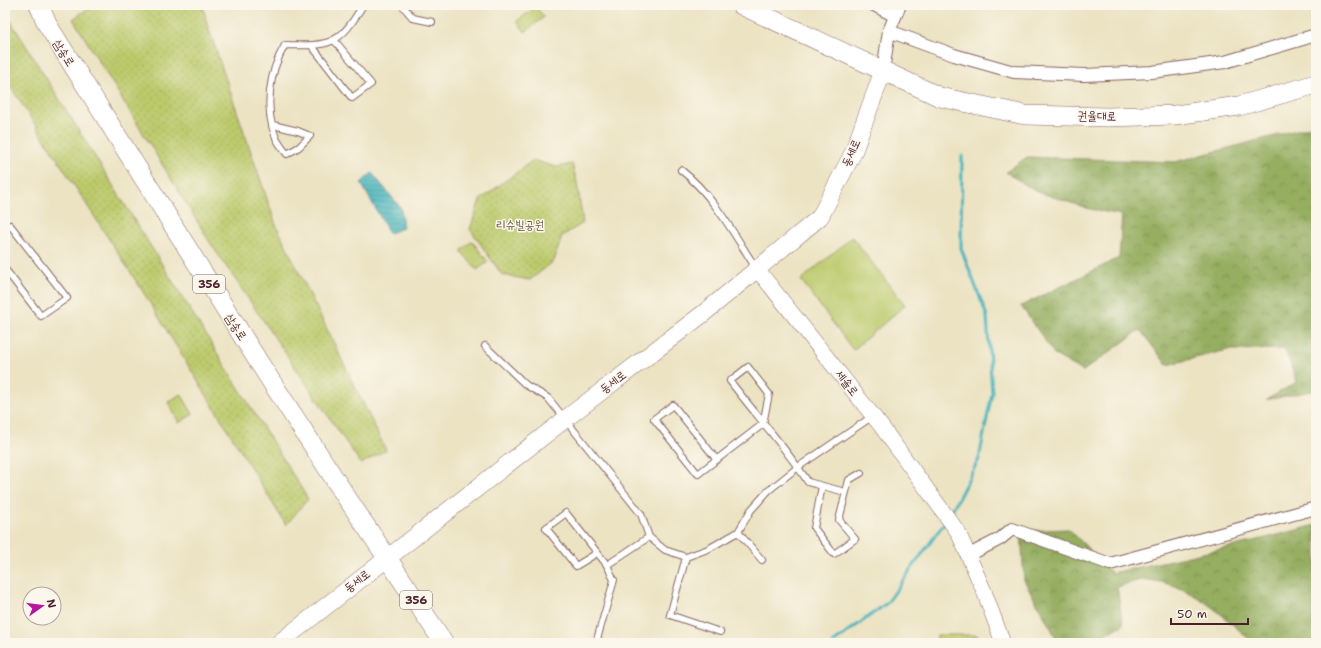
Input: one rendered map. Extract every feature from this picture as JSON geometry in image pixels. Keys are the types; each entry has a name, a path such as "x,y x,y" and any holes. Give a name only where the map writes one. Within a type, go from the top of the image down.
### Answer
{"main road":[{"name":"삼송로","path":"38,5 47,24 192,258 345,495 444,643"},
{"name":"권율대로","path":"741,5 940,97 1025,115 1108,117 1175,115 1239,106 1316,84"},
{"name":"동세로","path":"279,643 564,420 704,313 820,217 853,152 883,71"}],"street":[{"path":"874,5 898,10 889,31 883,71"},
{"path":"889,31 954,55 1014,72 1084,75 1152,72 1225,62 1316,35"},
{"name":"세솔로","path":"757,269 873,416 958,532 970,555"},
{"path":"1003,643 1000,631 970,555 1000,539 1012,529 1110,564 1316,508"}],"lane":[{"path":"273,125 298,131 310,136 299,147 287,154 277,139 273,125 270,97 271,84 279,56 285,45 324,45 334,40 348,30 363,5"},
{"path":"402,5 413,18 432,22"},
{"path":"312,46 352,98 371,84 334,40"},
{"path":"681,170 696,182 718,208 757,269"},
{"path":"5,228 10,225 67,298 41,316 5,269"},
{"path":"485,346 526,385 548,398 564,420 642,514 649,537 665,550 686,557 708,549 738,532 752,510 768,491 798,467 873,416"},
{"path":"717,460 673,405 654,419 698,474 717,460 763,424 769,394 748,367 730,381 763,424 798,467 808,482 845,492"},
{"path":"822,486 814,528 834,554 855,539 839,520 849,480 862,473"},
{"path":"596,643 614,580 607,565 566,513 546,528 576,566 597,554"},
{"path":"738,532 762,560"},
{"path":"607,565 649,537"},
{"path":"686,557 670,615 720,632"}],"green space":[{"path":"93,5 203,5 206,21 276,225 386,450 361,464 211,244 73,19"},
{"path":"536,7 544,17 525,32 517,21"},
{"path":"5,12 308,499 286,525 145,295 5,78"},
{"path":"1316,125 1316,390 1266,400 1297,382 1285,349 1227,350 1167,365 1140,330 1083,371 1055,355 1021,306 1119,258 1122,215 1090,209 1035,191 1006,172 1027,157 1175,162"},
{"name":"리슈빌공원","path":"533,160 556,167 572,164 577,182 583,223 562,236 554,261 530,280 502,275 470,229 480,200"},
{"path":"852,237 905,305 853,350 801,280"},
{"path":"472,241 488,262 477,270 461,251"},
{"path":"181,394 193,414 179,423 168,402"},
{"path":"1316,525 1316,643 1253,643 1218,612 1192,594 1163,582 1143,580 1117,587 1123,625 1086,643 1059,643 1024,580 1021,531 1069,529 1112,573 1235,546"},
{"path":"937,635 977,635 977,643 937,643"}],"water":[{"path":"372,173 401,208 403,228 389,233 361,183"}],"waterway":[{"path":"950,514 979,459 992,393 987,316 961,248 962,156"},
{"path":"833,643 887,603 945,522"}]}
